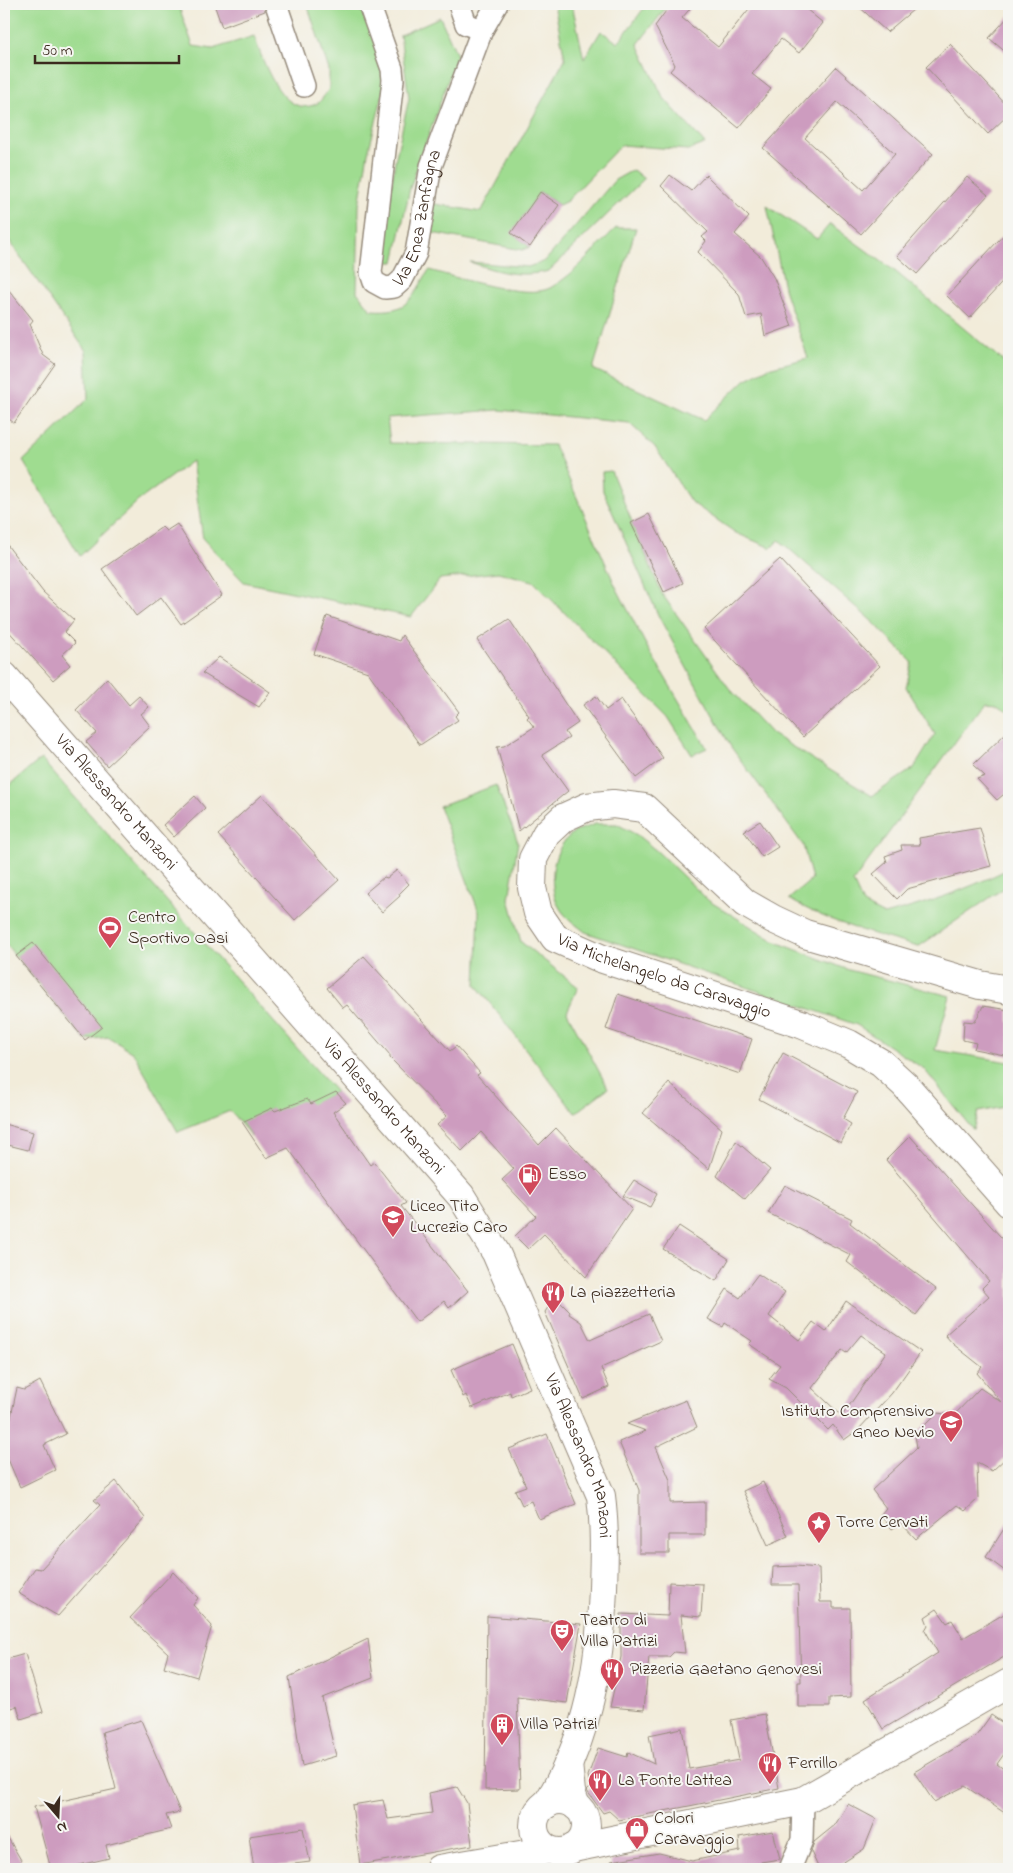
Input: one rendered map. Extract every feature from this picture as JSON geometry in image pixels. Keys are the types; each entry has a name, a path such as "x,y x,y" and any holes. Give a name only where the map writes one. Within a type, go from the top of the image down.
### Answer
{"main road":[{"name":"Via Alessandro Manzoni","path":"4,676 460,1196 496,1253 601,1496 605,1527 601,1640 592,1695 568,1764 547,1804"},
{"name":"Via Michelangelo da Caravaggio","path":"1009,990 980,985 804,934 745,903 644,808 613,804 587,807 563,818 546,834 534,859 532,888 538,912 555,938 600,958 801,1024 849,1044 881,1063 905,1085 1009,1203"},
{"path":"552,1844 618,1839 803,1801 1009,1683"},
{"name":"Via Alessandro Manzoni","path":"568,1764 571,1792 581,1815"},
{"path":"552,1844 534,1821 537,1814 547,1804 556,1800 564,1800 596,1830 618,1839"},
{"path":"439,1869 497,1860 552,1844 582,1840 581,1815"}],"street":[{"path":"276,4 304,86"},
{"name":"Via Enea Zanfagna","path":"369,4 392,69 393,80 371,273 374,282 380,288 394,287 402,280 416,253 423,203 431,166 482,30 497,4"},
{"path":"459,4 466,24 482,30"},
{"path":"790,1869 802,1840 803,1801"}],"green space":[{"path":"4,4 178,4 193,46 213,49 254,36 275,84 283,95 293,103 304,107 318,103 329,89 329,70 307,4 366,4 389,70 368,153 359,205 357,292 371,310 394,309 408,302 429,270 508,289 539,291 550,288 577,268 616,228 636,228 593,369 704,420 745,380 768,368 808,358 785,292 767,206 817,239 830,224 896,272 1009,366 1009,710 997,702 985,701 853,882 863,904 884,915 945,896 1004,871 1007,886 918,947 836,921 789,899 812,879 803,845 731,747 659,617 603,491 602,472 611,471 662,594 729,688 772,734 872,796 914,768 935,734 906,687 912,662 874,623 779,540 771,548 736,533 691,502 655,447 629,423 499,410 387,418 390,443 554,445 615,585 647,647 707,748 692,755 668,717 533,581 498,572 440,579 411,617 244,582 203,539 192,461 138,501 80,556 23,461 88,399 86,351 4,233"},
{"path":"554,4 572,4 584,59 601,31 618,43 647,4 669,4 638,44 663,97 705,144 688,150 621,145 567,201 559,205 540,192 512,233 530,247 522,250 427,232 430,203 481,212 565,59"},
{"path":"440,17 457,55 410,188 394,262 381,262 395,161 409,98 400,35"},
{"path":"633,170 644,179 549,271 528,274 509,273 470,262 528,267 545,261 615,180"},
{"name":"Centro Sportivo Oasi","path":"41,759 336,1092 251,1136 230,1111 178,1132 134,1054 109,1037 85,1040 4,942 4,790"},
{"path":"496,785 518,842 509,899 521,942 578,987 567,1012 608,1088 575,1113 476,985 479,912 439,806"},
{"path":"595,824 617,824 637,835 658,852 709,901 776,942 849,970 950,996 935,1050 1009,1062 1009,1110 1004,1107 978,1112 973,1130 924,1069 857,1025 585,932 566,917 558,905 554,895 553,872 559,850 565,840 573,833"}],"building":[{"path":"214,4 264,4 265,11 222,27"},
{"path":"671,4 694,4 682,18 718,47 753,4 800,4 823,23 799,53 781,39 752,74 771,89 739,128 670,71 675,65 655,26"},
{"path":"856,4 920,4 887,32"},
{"path":"1009,16 1009,55 989,38"},
{"path":"950,44 1009,108 1009,114 988,134 926,67"},
{"path":"836,67 933,154 861,234 763,148","holes":["837,102 895,154 863,190 805,138"]},
{"path":"670,175 691,191 706,175 749,217 735,234 761,257 774,278 792,326 765,336 761,314 746,317 739,294 698,252 706,241 702,237 708,232 661,186"},
{"path":"967,177 988,195 917,274 897,256"},
{"path":"540,192 559,205 530,247 511,233"},
{"path":"1009,229 1009,275 970,318 947,296"},
{"path":"4,284 33,320 30,324 43,355 55,364 14,423 4,415"},
{"path":"649,514 683,583 664,592 631,523"},
{"path":"177,524 222,595 181,624 161,597 136,616 102,569 162,527 166,531"},
{"path":"4,541 43,592 74,620 64,632 75,643 62,655 70,665 53,680 4,626"},
{"path":"780,559 880,666 803,737 704,629"},
{"path":"327,616 399,641 402,635 459,712 455,716 458,720 420,745 368,672 314,654"},
{"path":"509,619 578,723 565,732 569,738 542,755 568,791 519,831 497,747 504,746 534,727 527,718 529,716 477,640"},
{"path":"219,657 270,692 259,707 202,673"},
{"path":"107,678 129,705 139,696 149,707 141,714 150,726 107,766 86,742 97,733 76,710"},
{"path":"596,696 606,710 621,699 663,758 636,778 583,705"},
{"path":"1009,730 1009,790 997,800 977,779 985,776 973,765"},
{"path":"262,795 339,880 295,920 218,835"},
{"path":"195,796 205,808 174,837 163,825"},
{"path":"760,821 778,847 762,857 744,831"},
{"path":"980,828 991,866 907,889 897,899 873,874 887,862 885,856 902,850 901,845 920,845 919,838"},
{"path":"397,870 409,884 399,894 400,896 382,912 365,893 384,877 387,878"},
{"path":"33,943 102,1027 85,1040 16,956"},
{"path":"364,956 450,1051 456,1046 480,1073 477,1075 539,1145 556,1128 632,1209 586,1277 544,1234 528,1249 515,1236 536,1216 502,1180 514,1169 481,1132 462,1151 437,1125 447,1116 390,1058 390,1055 347,1005 343,1008 327,988"},
{"path":"618,994 752,1039 740,1074 606,1029"},
{"path":"983,1006 1009,1010 1009,1056 974,1049 976,1043 963,1040 964,1021 975,1022"},
{"path":"783,1053 857,1092 843,1119 851,1124 841,1143 759,1099"},
{"path":"669,1083 722,1129 709,1169 643,1113"},
{"path":"336,1092 346,1103 333,1112 370,1165 374,1162 406,1203 401,1206 468,1291 449,1308 444,1301 417,1322 288,1148 266,1158 242,1122 272,1108 275,1111 307,1099 311,1104"},
{"path":"4,1124 33,1132 28,1150 4,1144"},
{"path":"910,1136 1009,1246 1009,1455 992,1471 977,1463 978,1499 965,1511 957,1505 916,1539 901,1523 892,1529 880,1515 886,1508 872,1490 917,1448 915,1435 937,1413 954,1415 980,1388 1001,1402 977,1373 982,1367 953,1344 945,1335 989,1296 982,1288 989,1281 886,1160"},
{"path":"736,1141 770,1170 745,1199 717,1176"},
{"path":"634,1180 657,1194 650,1207 623,1196"},
{"path":"785,1185 852,1219 850,1223 936,1289 916,1315 847,1262 851,1255 768,1213"},
{"path":"679,1226 729,1259 716,1281 663,1249"},
{"path":"758,1274 785,1292 769,1316 799,1340 813,1322 826,1332 846,1301 921,1352 892,1393 859,1429 844,1440 833,1425 828,1430 786,1388 769,1379 780,1365 749,1344 752,1341 725,1323 723,1327 708,1319 727,1289 740,1298","holes":["861,1335 886,1352 842,1416 812,1388 842,1350 846,1353"]},
{"path":"555,1297 570,1312 569,1314 581,1322 590,1340 649,1314 661,1341 601,1368 609,1387 583,1399 545,1312"},
{"path":"512,1344 530,1388 511,1396 510,1392 472,1408 466,1395 463,1397 451,1370"},
{"path":"40,1381 66,1434 44,1445 55,1470 20,1487 4,1450 17,1388 24,1390"},
{"path":"686,1400 697,1427 656,1447 670,1480 670,1503 705,1502 705,1535 669,1535 669,1553 639,1553 639,1490 619,1442 646,1431 627,1424"},
{"path":"547,1434 576,1504 539,1519 531,1501 522,1505 515,1490 526,1486 509,1449"},
{"path":"116,1481 145,1518 58,1616 18,1593 35,1568 41,1569 100,1505 94,1500"},
{"path":"763,1482 788,1536 768,1545 743,1491"},
{"path":"1009,1521 1009,1574 986,1557"},
{"path":"773,1567 819,1568 820,1602 833,1602 833,1608 850,1608 851,1697 829,1698 829,1707 798,1707 798,1682 801,1682 798,1585 772,1585"},
{"path":"173,1572 198,1598 193,1605 212,1626 197,1677 164,1667 168,1653 130,1618"},
{"path":"669,1582 703,1584 701,1617 681,1615 685,1653 674,1652 669,1657 649,1657 644,1710 610,1707 621,1657 621,1614 668,1616"},
{"path":"937,1609 947,1623 952,1620 963,1638 1009,1611 1009,1654 883,1729 865,1699 938,1653 925,1630 928,1625 925,1617"},
{"name":"Villa Patrizi","path":"487,1616 581,1624 567,1703 517,1697 520,1789 485,1790"},
{"path":"368,1639 373,1678 322,1698 336,1756 302,1766 289,1677"},
{"path":"25,1654 43,1712 21,1719 17,1706 4,1710 4,1660"},
{"path":"765,1714 779,1788 619,1820 609,1811 603,1813 587,1791 591,1787 588,1776 598,1748 627,1757 628,1752 654,1764 649,1735 682,1728 689,1769 739,1760 731,1720"},
{"path":"991,1715 1009,1727 1009,1747 997,1764 1009,1773 1009,1816 965,1786 934,1802 914,1772 976,1736"},
{"path":"141,1720 180,1812 166,1815 171,1829 106,1845 109,1858 63,1869 51,1869 34,1807 116,1789 102,1732"},
{"path":"457,1787 467,1803 472,1845 360,1865 352,1805 383,1800 388,1819 432,1813 429,1793"},
{"path":"848,1804 876,1819 864,1849 833,1869 819,1869 811,1852 814,1842 835,1825"},
{"path":"303,1828 310,1862 254,1869 249,1836"},
{"path":"4,1831 21,1860 18,1869 4,1869"},
{"path":"773,1831 780,1859 761,1862 762,1869 611,1869 611,1861 659,1853 692,1861 740,1851 739,1837"}],"place":[{"name":"Centro Sportivo Oasi","path":"110,949"},
{"name":"Esso","path":"530,1196"},
{"name":"Liceo Tito Lucrezio Caro","path":"393,1238"},
{"name":"La piazzetteria","path":"553,1314"},
{"name":"Istituto Comprensivo Gneo Nevio","path":"951,1443"},
{"name":"Torre Cervati","path":"819,1544"},
{"name":"Teatro di Villa Patrizi","path":"562,1652"},
{"name":"Pizzeria Gaetano Genovesi","path":"612,1691"},
{"name":"Villa Patrizi","path":"502,1746"},
{"name":"Ferrillo","path":"770,1785"},
{"name":"La Fonte Lattea","path":"600,1802"},
{"name":"Colori Caravaggio","path":"637,1850"}]}
